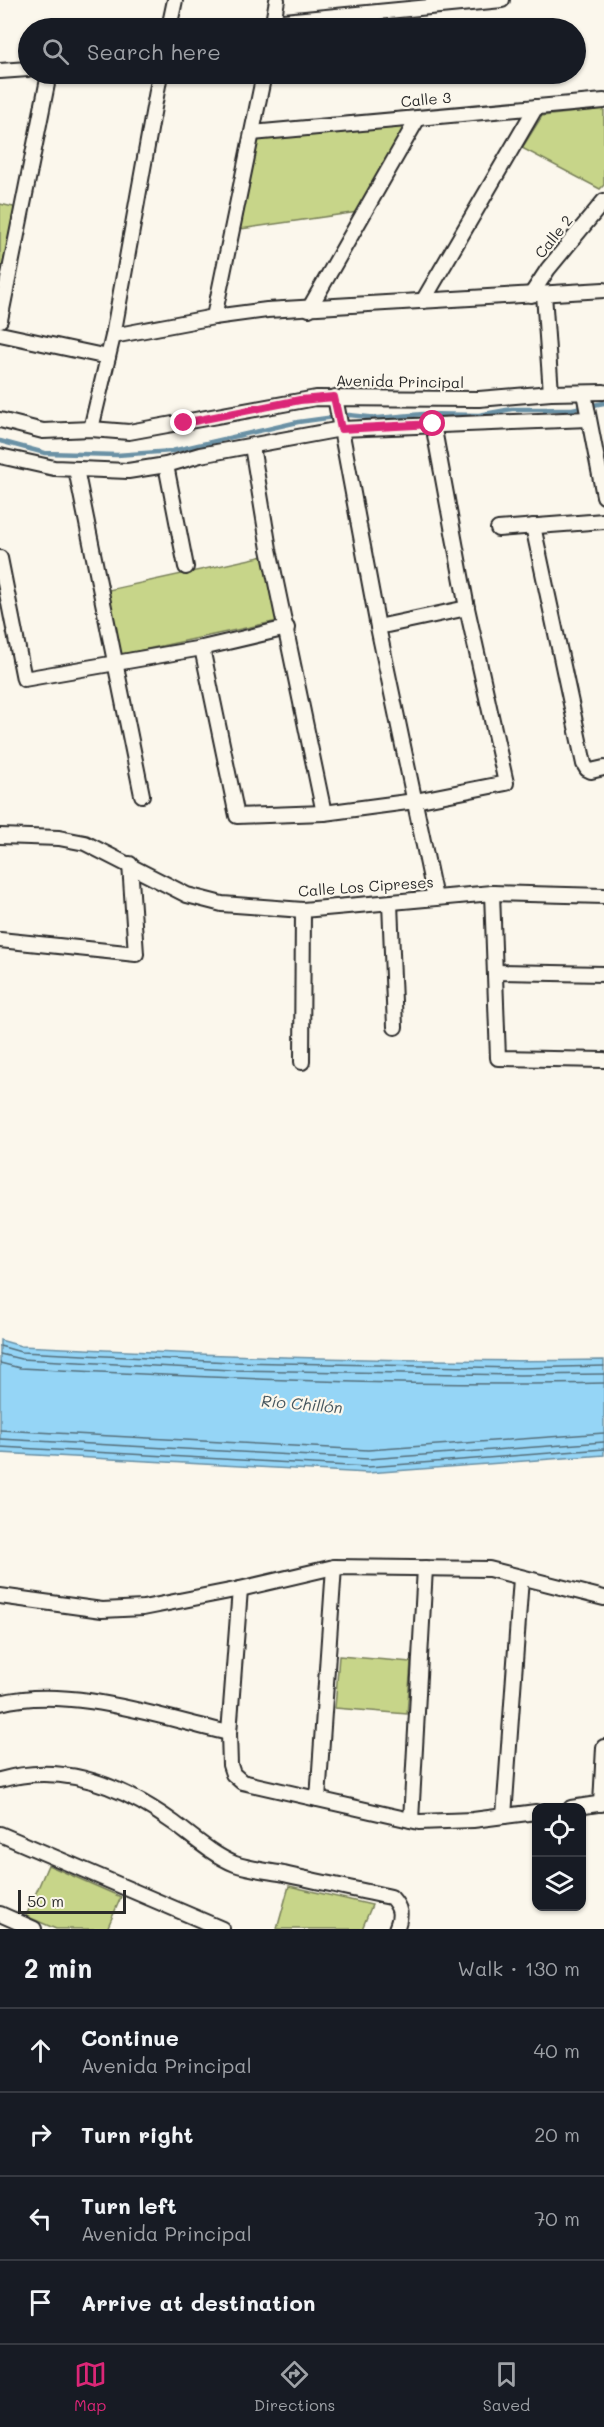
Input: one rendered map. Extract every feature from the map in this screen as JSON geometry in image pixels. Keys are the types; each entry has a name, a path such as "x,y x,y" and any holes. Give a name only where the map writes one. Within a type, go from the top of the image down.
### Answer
{"street":[{"path":"172,18 176,0"},
{"path":"274,18 277,0"},
{"path":"337,18 501,0"},
{"path":"0,71 18,70"},
{"path":"0,320 47,84"},
{"path":"91,429 113,336 158,84"},
{"path":"214,317 262,84"},
{"name":"Calle 3","path":"252,133 604,101"},
{"path":"423,301 536,107"},
{"path":"309,309 418,118"},
{"name":"Calle 2","path":"538,294 548,269 604,201"},
{"path":"113,336 214,317 267,310 604,290"},
{"path":"538,294 551,393"},
{"path":"0,334 108,357"},
{"name":"Avenida Principal","path":"0,456 54,468 128,471 252,446 338,414 417,401 604,392"},
{"path":"584,393 604,496"},
{"name":"Avenida Principal","path":"0,420 43,431 91,429 129,432 300,400 338,414 433,424 588,419"},
{"path":"338,414 378,627 435,898"},
{"path":"202,648 237,816 324,813 415,801 506,783 467,609 433,424"},
{"path":"252,446 269,549 324,813"},
{"path":"166,465 186,567"},
{"path":"76,469 142,795"},
{"path":"498,528 604,521"},
{"path":"533,526 584,764 591,771 604,768"},
{"path":"0,558 24,679 202,648 287,628"},
{"path":"378,627 467,609"},
{"name":"Calle Los Cipreses","path":"0,836 59,838 85,843 187,895 222,904 303,910 492,893 604,896"},
{"path":"0,940 136,954 130,864"},
{"path":"492,893 498,1058 604,1060"},
{"path":"390,903 395,1027"},
{"path":"302,1062 303,910"},
{"path":"495,972 604,974"},
{"path":"318,1799 334,1567"},
{"path":"0,1596 102,1610 142,1608 240,1590 334,1567 489,1569 604,1598"},
{"path":"411,1820 426,1568"},
{"path":"504,1816 521,1578"},
{"path":"240,1590 229,1733 230,1766 233,1774 242,1782 419,1822 472,1820 532,1813"},
{"path":"0,1703 52,1698 91,1701 229,1733"},
{"path":"586,1806 602,1803 604,1747"},
{"path":"0,1780 17,1775 51,1772 121,1790 149,1805 211,1850 235,1864 391,1897 399,1906 401,1918 396,1929"},
{"path":"0,1834 222,1929"},
{"path":"0,1914 34,1929"}],"green space":[{"path":"604,109 604,185 600,189 522,148 542,116"},
{"path":"406,126 358,212 240,229 258,139"},
{"path":"0,204 18,208 0,296"},
{"path":"264,556 278,621 119,655 104,591"},
{"path":"339,1656 411,1662 407,1714 335,1708"},
{"path":"48,1865 121,1897 107,1929 56,1929 26,1916"},
{"path":"289,1886 372,1905 362,1929 277,1929"}],"water":[{"name":"Río Chillón","path":"0,1340 21,1346 240,1356 385,1360 604,1360 604,1455 368,1473 0,1453"}],"waterway":[{"path":"0,441 45,453 117,455 172,451 298,422 349,415 378,418 423,414 479,415 512,409 572,409 604,403"}],"route":[{"path":"184,423 300,400 334,397 341,429 433,424"}]}
